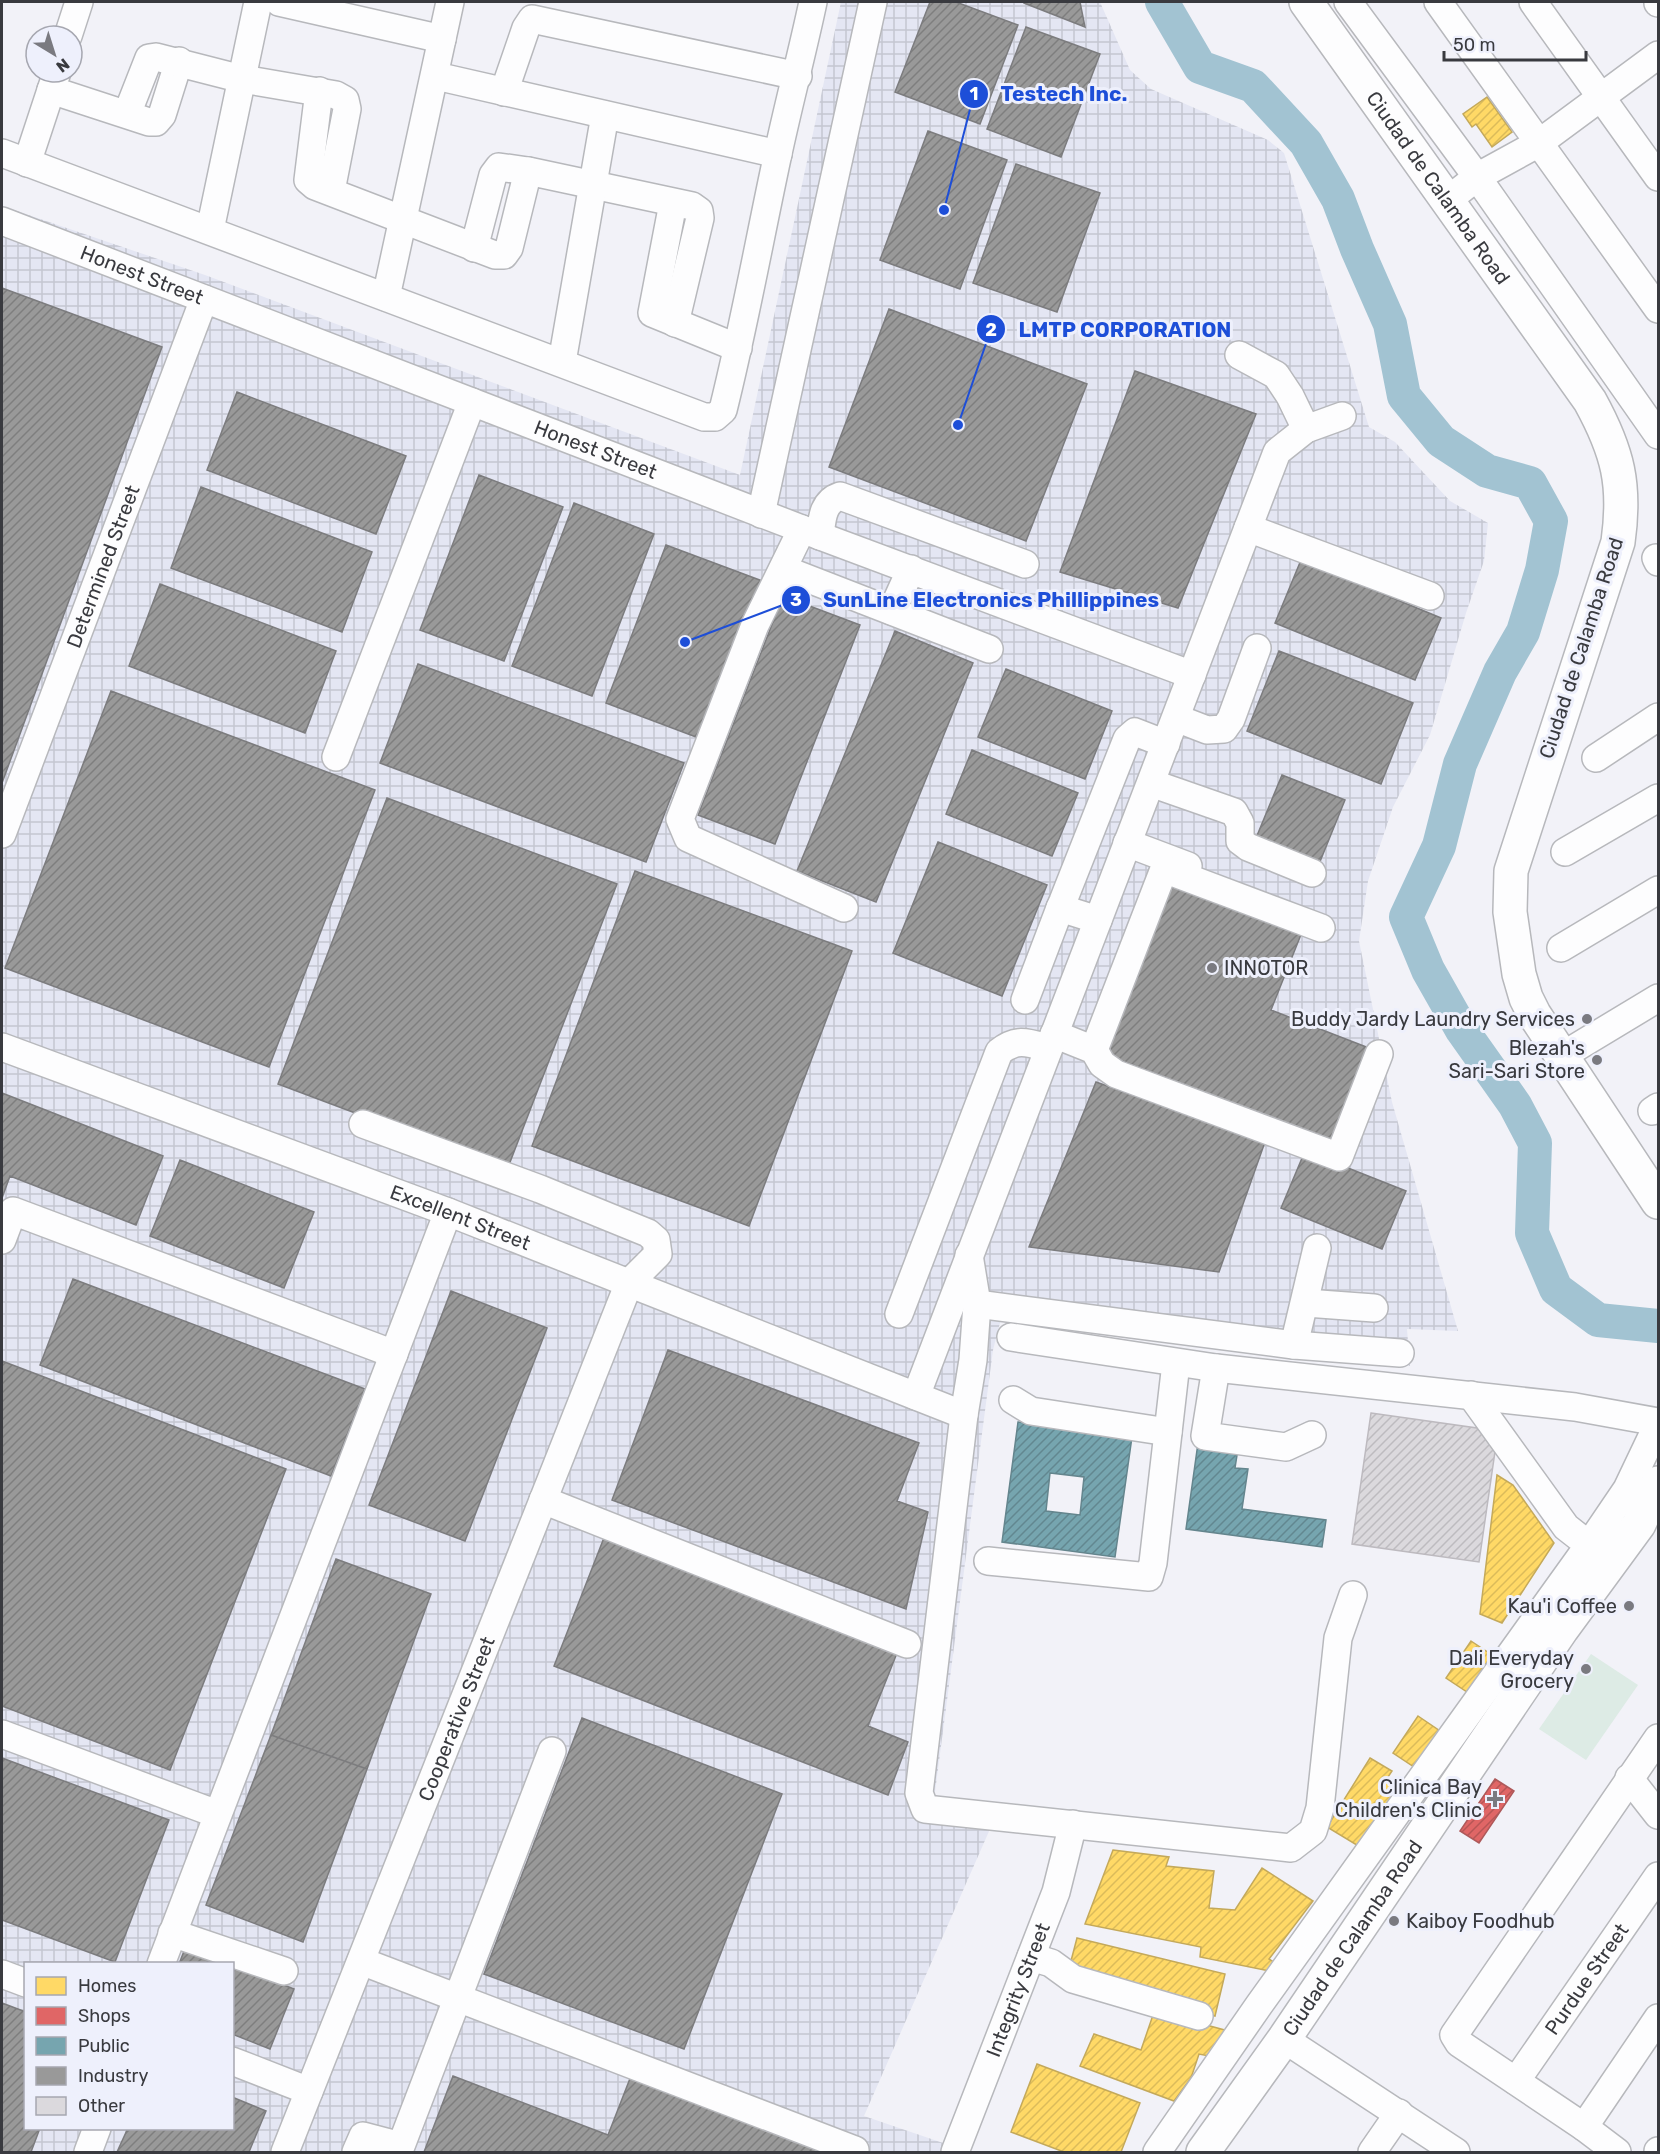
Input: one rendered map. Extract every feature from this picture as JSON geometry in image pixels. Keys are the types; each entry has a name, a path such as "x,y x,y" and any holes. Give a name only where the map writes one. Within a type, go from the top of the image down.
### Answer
{"main road":[{"name":"Ciudad de Calamba Road","path":"1306,2 1590,401 1605,428 1619,471 1622,512 1618,542 1511,871 1510,912 1519,974 1534,1014 1659,1203"},
{"name":"Ciudad de Calamba Road","path":"1203,2152 1284,2039 1562,1629 1639,1524 1659,1483"}],"street":[{"path":"72,24 79,2"},
{"path":"210,230 258,2"},
{"path":"279,2 442,39"},
{"path":"386,297 436,76 450,2"},
{"path":"2,153 704,417 715,417 723,410 738,348 778,154 798,76 813,2"},
{"path":"761,514 873,2"},
{"path":"1348,2 1477,177 1659,435"},
{"path":"1438,2 1659,309"},
{"path":"1533,2 1659,177"},
{"path":"504,92 526,28 532,19 798,76"},
{"path":"1448,200 1477,177 1539,143 1659,55"},
{"path":"61,84 127,114 149,58 156,57 179,61 242,79 319,91 345,100 347,109 331,191 495,255 504,255 509,248 528,171 692,206 699,211 700,218 675,323 738,348"},
{"path":"436,76 778,154"},
{"path":"27,164 53,84"},
{"path":"562,362 591,184 605,115"},
{"name":"Honest Street","path":"2,221 761,514 1192,675"},
{"name":"Determined Street","path":"2,834 204,299"},
{"path":"1239,355 1276,375 1290,396 1306,429"},
{"path":"336,757 472,402"},
{"path":"916,1396 1277,452 1306,429 1342,416"},
{"path":"844,908 688,838 680,819 755,625 783,569 811,533 832,498 840,496 1025,564"},
{"path":"1248,528 1430,596"},
{"path":"783,569 989,649"},
{"path":"892,611 911,569"},
{"path":"1176,718 1207,730 1224,729 1231,719 1257,648"},
{"path":"1596,758 1659,717"},
{"path":"1025,1000 1131,734 1135,732 1166,744"},
{"path":"1151,783 1234,812 1240,823 1240,840 1248,847 1312,873"},
{"path":"1564,852 1659,798"},
{"path":"1094,1050 1164,869 1332,926 1131,835 1098,812"},
{"path":"1111,886 1152,901"},
{"path":"1561,948 1659,890"},
{"path":"1060,908 1098,920"},
{"path":"1562,1056 1659,998"},
{"path":"900,1314 999,1052 1010,1044 1021,1040 1051,1041 1094,1050 1102,1064 1116,1074 1339,1158 1378,1054"},
{"name":"Excellent Street","path":"2,1047 448,1212 964,1415"},
{"path":"363,1124 648,1233 656,1240 657,1254 629,1283"},
{"path":"2,1240 13,1210 394,1354"},
{"path":"162,1962 448,1212"},
{"path":"1294,1345 1306,1303 1317,1248"},
{"path":"969,1255 977,1304 973,1360 964,1415 919,1793 925,1809 1291,1848 1313,1831 1320,1809 1338,1638 1353,1595"},
{"name":"Cooperative Street","path":"285,2152 629,1283"},
{"path":"1306,1303 1374,1308"},
{"path":"977,1304 1294,1345 1400,1353"},
{"path":"1011,1337 1216,1368 1575,1407 1659,1423 1627,1490 1590,1545 1258,2005 1157,2152"},
{"path":"988,1562 1149,1577 1153,1563 1176,1363"},
{"path":"1216,1368 1205,1436 1286,1447 1312,1435"},
{"path":"1471,1395 1566,1527 1590,1545"},
{"path":"1013,1400 1031,1411 1168,1432"},
{"path":"543,1500 907,1644"},
{"path":"2,1734 217,1814"},
{"path":"1617,2152 1584,2127 1459,2043 1454,2035 1629,1778 1659,1738"},
{"path":"357,2152 363,2136 401,2146 552,1751"},
{"path":"1629,1778 1659,1815"},
{"name":"Integrity Street","path":"955,2152 1056,1892 1073,1824"},
{"name":"Purdue Street","path":"1516,2081 1659,1876"},
{"path":"172,1933 284,1971"},
{"path":"1031,1957 1051,1963 1072,1979 1199,2016"},
{"path":"361,1961 855,2150 854,2152"},
{"path":"2,1974 24,1982"},
{"path":"1584,2127 1659,2018"},
{"path":"1284,2039 1456,2152"},
{"path":"234,2062 309,2091"},
{"path":"1372,2152 1399,2113"},
{"path":"88,2152 96,2130"}],"shaded area":[{"path":"841,2 1100,2 1130,70 1151,89 1268,140 1284,153 1369,427 1395,442 1450,501 1488,523 1484,561 1430,735 1393,807 1368,881 1359,941 1392,1102 1458,1331 1407,1329 1410,1366 1001,1319 993,1350 935,1792 920,1813 990,1829 864,2116 949,2145 947,2152 2,2152 2,206 205,275 740,475"},
{"path":"1591,1654 1638,1685 1586,1760 1539,1729"}],"building: Homes":[{"path":"1487,97 1512,132 1492,147 1476,124 1472,127 1463,114"},
{"path":"1497,1475 1513,1485 1554,1543 1502,1623 1480,1614"},
{"path":"1471,1641 1492,1655 1467,1692 1446,1678"},
{"path":"1418,1716 1440,1731 1414,1767 1393,1753"},
{"path":"1370,1758 1392,1771 1386,1780 1397,1788 1360,1847 1327,1827"},
{"path":"1113,1850 1169,1857 1166,1866 1214,1871 1209,1908 1235,1910 1262,1868 1313,1901 1269,1959 1277,1964 1275,1972 1200,1957 1201,1947 1085,1924"},
{"path":"1077,1938 1225,1974 1215,2016 1066,1980"},
{"path":"1153,2015 1177,2017 1232,2032 1214,2057 1199,2054 1191,2078 1174,2101 1080,2066 1094,2034 1141,2050"},
{"path":"1037,2064 1140,2103 1121,2152 1064,2152 1011,2132"}],"building: Shops":[{"path":"1495,1779 1514,1791 1479,1843 1460,1831"}],"building: Public":[{"path":"1018,1422 1132,1437 1115,1557 1002,1542","holes":["1050,1473 1084,1477 1080,1515 1046,1511"]},
{"path":"1198,1443 1238,1449 1235,1468 1248,1469 1242,1509 1326,1520 1322,1547 1186,1529"}],"building: Industry":[{"path":"930,2 956,2 1018,25 980,124 895,92"},
{"path":"1080,2 1085,27 1024,3"},
{"path":"1026,27 1100,54 1061,157 987,129"},
{"path":"928,131 1007,160 960,289 880,260"},
{"path":"1016,164 1100,193 1057,312 973,283"},
{"path":"2,288 162,347 2,783"},
{"path":"889,309 1087,384 1026,541 829,467"},
{"path":"1135,371 1256,414 1178,608 1060,572"},
{"path":"237,392 406,456 376,534 207,470"},
{"path":"479,475 563,507 504,661 420,630"},
{"path":"201,487 372,552 342,632 171,568"},
{"path":"574,503 654,534 592,696 512,666"},
{"path":"666,545 765,582 704,740 606,703"},
{"path":"1301,560 1441,618 1415,680 1275,623"},
{"path":"160,584 336,651 305,733 129,666"},
{"path":"783,596 860,625 775,844 698,815"},
{"path":"895,631 973,663 876,902 797,871"},
{"path":"1279,651 1413,703 1381,784 1247,731"},
{"path":"418,664 684,763 646,862 380,763"},
{"path":"1006,669 1112,711 1085,779 978,737"},
{"path":"111,691 375,790 269,1067 5,968"},
{"path":"972,750 1078,793 1052,856 946,814"},
{"path":"1282,775 1345,800 1319,864 1256,838"},
{"path":"387,798 617,884 507,1170 278,1084"},
{"path":"938,842 1047,885 1002,996 893,953"},
{"path":"635,871 852,951 749,1226 532,1146"},
{"name":"INNOTOR","path":"1172,877 1304,927 1271,1010 1374,1050 1337,1143 1104,1054"},
{"path":"1096,1082 1265,1142 1219,1272 1029,1247"},
{"path":"2,1093 163,1156 136,1225 10,1176 2,1198"},
{"path":"1305,1151 1406,1191 1382,1249 1281,1208"},
{"path":"180,1160 314,1212 284,1288 150,1236"},
{"path":"73,1279 365,1389 331,1476 40,1365"},
{"path":"451,1291 547,1328 465,1541 369,1505"},
{"path":"668,1350 919,1443 897,1501 928,1512 906,1609 612,1500"},
{"path":"2,1361 286,1469 170,1770 2,1706"},
{"path":"607,1530 901,1643 868,1726 908,1742 888,1795 554,1666"},
{"path":"336,1559 431,1594 367,1769 271,1735"},
{"path":"582,1718 782,1794 684,2049 484,1974"},
{"path":"271,1735 367,1769 303,1942 206,1905"},
{"path":"2,1758 169,1820 115,1962 2,1920"},
{"path":"186,1946 224,1962 180,1962"},
{"path":"234,1966 294,1989 270,2049 234,2035"},
{"path":"2,2003 24,2011 24,2130 39,2130 31,2152 2,2152"},
{"path":"453,2076 608,2135 631,2076 836,2152 424,2152"},
{"path":"234,2098 266,2111 249,2152 117,2152 127,2130 234,2130"}],"building: Other":[{"path":"1371,1413 1498,1431 1479,1562 1352,1544"}],"waterway":[{"path":"1162,2 1200,67 1253,86 1306,143 1338,199 1390,324 1404,396 1441,441 1487,471 1530,483 1551,521 1542,570 1523,632 1500,672 1460,764 1439,846 1406,917 1428,970 1462,1030 1515,1105 1535,1143 1532,1233 1556,1289 1598,1320 1658,1326"}],"place":[{"name":"Testech Inc.","path":"944,210"},
{"name":"LMTP CORPORATION","path":"958,425"},
{"name":"SunLine Electronics Phillippines","path":"685,642"},
{"name":"INNOTOR","path":"1212,968"},
{"name":"Buddy Jardy Laundry Services","path":"1587,1019"},
{"name":"Blezah's Sari-Sari Store","path":"1597,1060"},
{"name":"Kau'i Coffee","path":"1629,1606"},
{"name":"Dali Everyday Grocery","path":"1586,1669"},
{"name":"Clinica Bay Children's Clinic","path":"1495,1799"},
{"name":"Kaiboy Foodhub","path":"1394,1921"}]}
